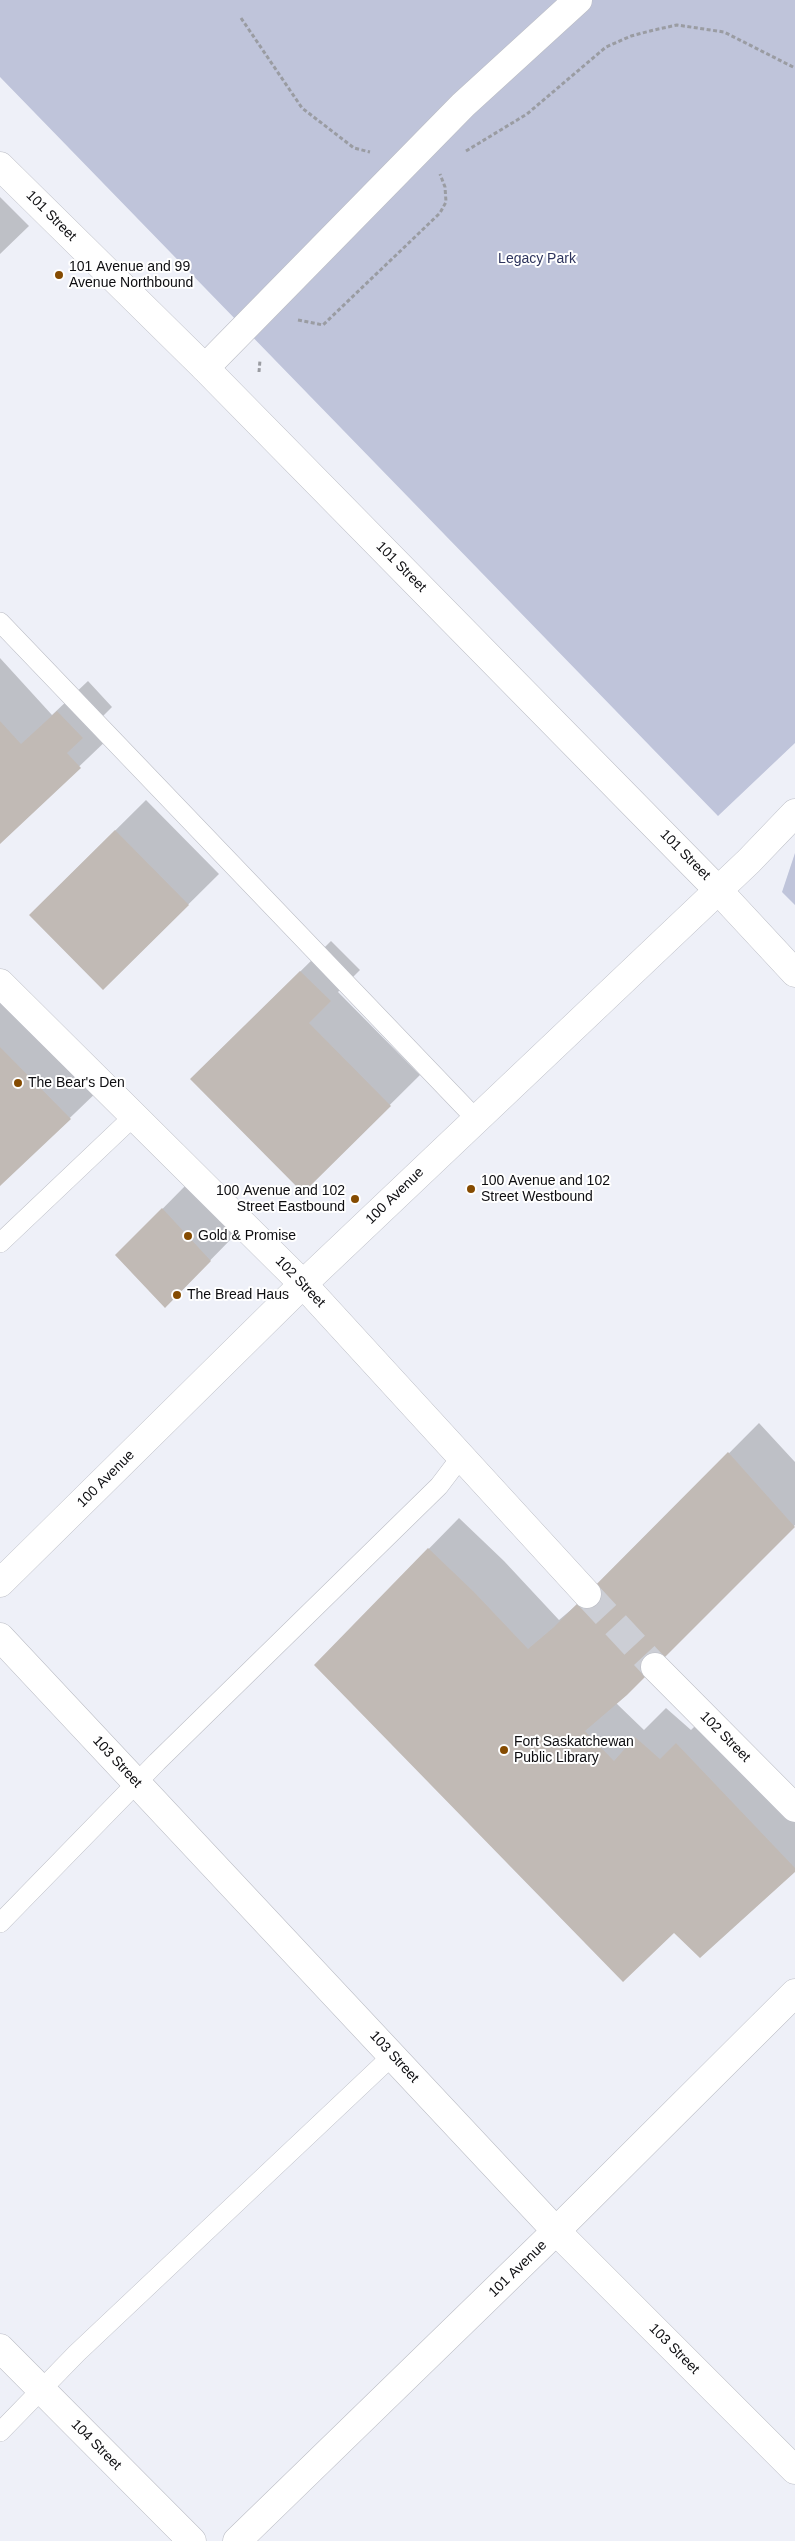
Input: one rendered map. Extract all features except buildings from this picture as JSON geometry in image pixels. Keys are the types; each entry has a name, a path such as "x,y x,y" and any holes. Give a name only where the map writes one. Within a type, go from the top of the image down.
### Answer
{"street":[{"path":"205,368 470,98 578,0"},
{"name":"101 Street","path":"0,166 205,368 717,888 795,973"},
{"name":"100 Avenue","path":"0,1583 303,1284 795,813"},
{"name":"102 Street","path":"0,983 303,1284 587,1594"},
{"name":"103 Street","path":"0,1638 556,2231 795,2470"},
{"name":"102 Street","path":"655,1667 795,1808"},
{"name":"101 Avenue","path":"237,2541 556,2231 795,1993"},
{"name":"104 Street","path":"0,2348 192,2541"}],"lane":[{"path":"0,622 476,1119"},
{"path":"0,1242 134,1116"},
{"path":"0,1923 136,1783 439,1486 462,1457"},
{"path":"0,2432 91,2339 392,2056"}],"path":[{"path":"241,18 302,108 354,148 406,162 442,164 440,173 445,187 446,202 440,214 322,325 310,324 292,318"},
{"path":"458,156 528,114 606,47 631,36 677,25 724,32 795,68"},
{"path":"259,372 260,356"}],"green space":[{"name":"Legacy Park","path":"0,0 795,0 795,743 718,816 0,77"},
{"path":"795,853 795,905 782,892"}],"tunnel":[{"path":"587,1594 655,1667"}],"place":[{"name":"101 Avenue and 99 Avenue Northbound","path":"59,275"},
{"name":"The Bear's Den","path":"18,1083"},
{"name":"100 Avenue and 102 Street Westbound","path":"471,1189"},
{"name":"100 Avenue and 102 Street Eastbound","path":"355,1199"},
{"name":"Gold & Promise","path":"188,1236"},
{"name":"The Bread Haus","path":"177,1295"},
{"name":"Fort Saskatchewan Public Library","path":"504,1750"}]}
